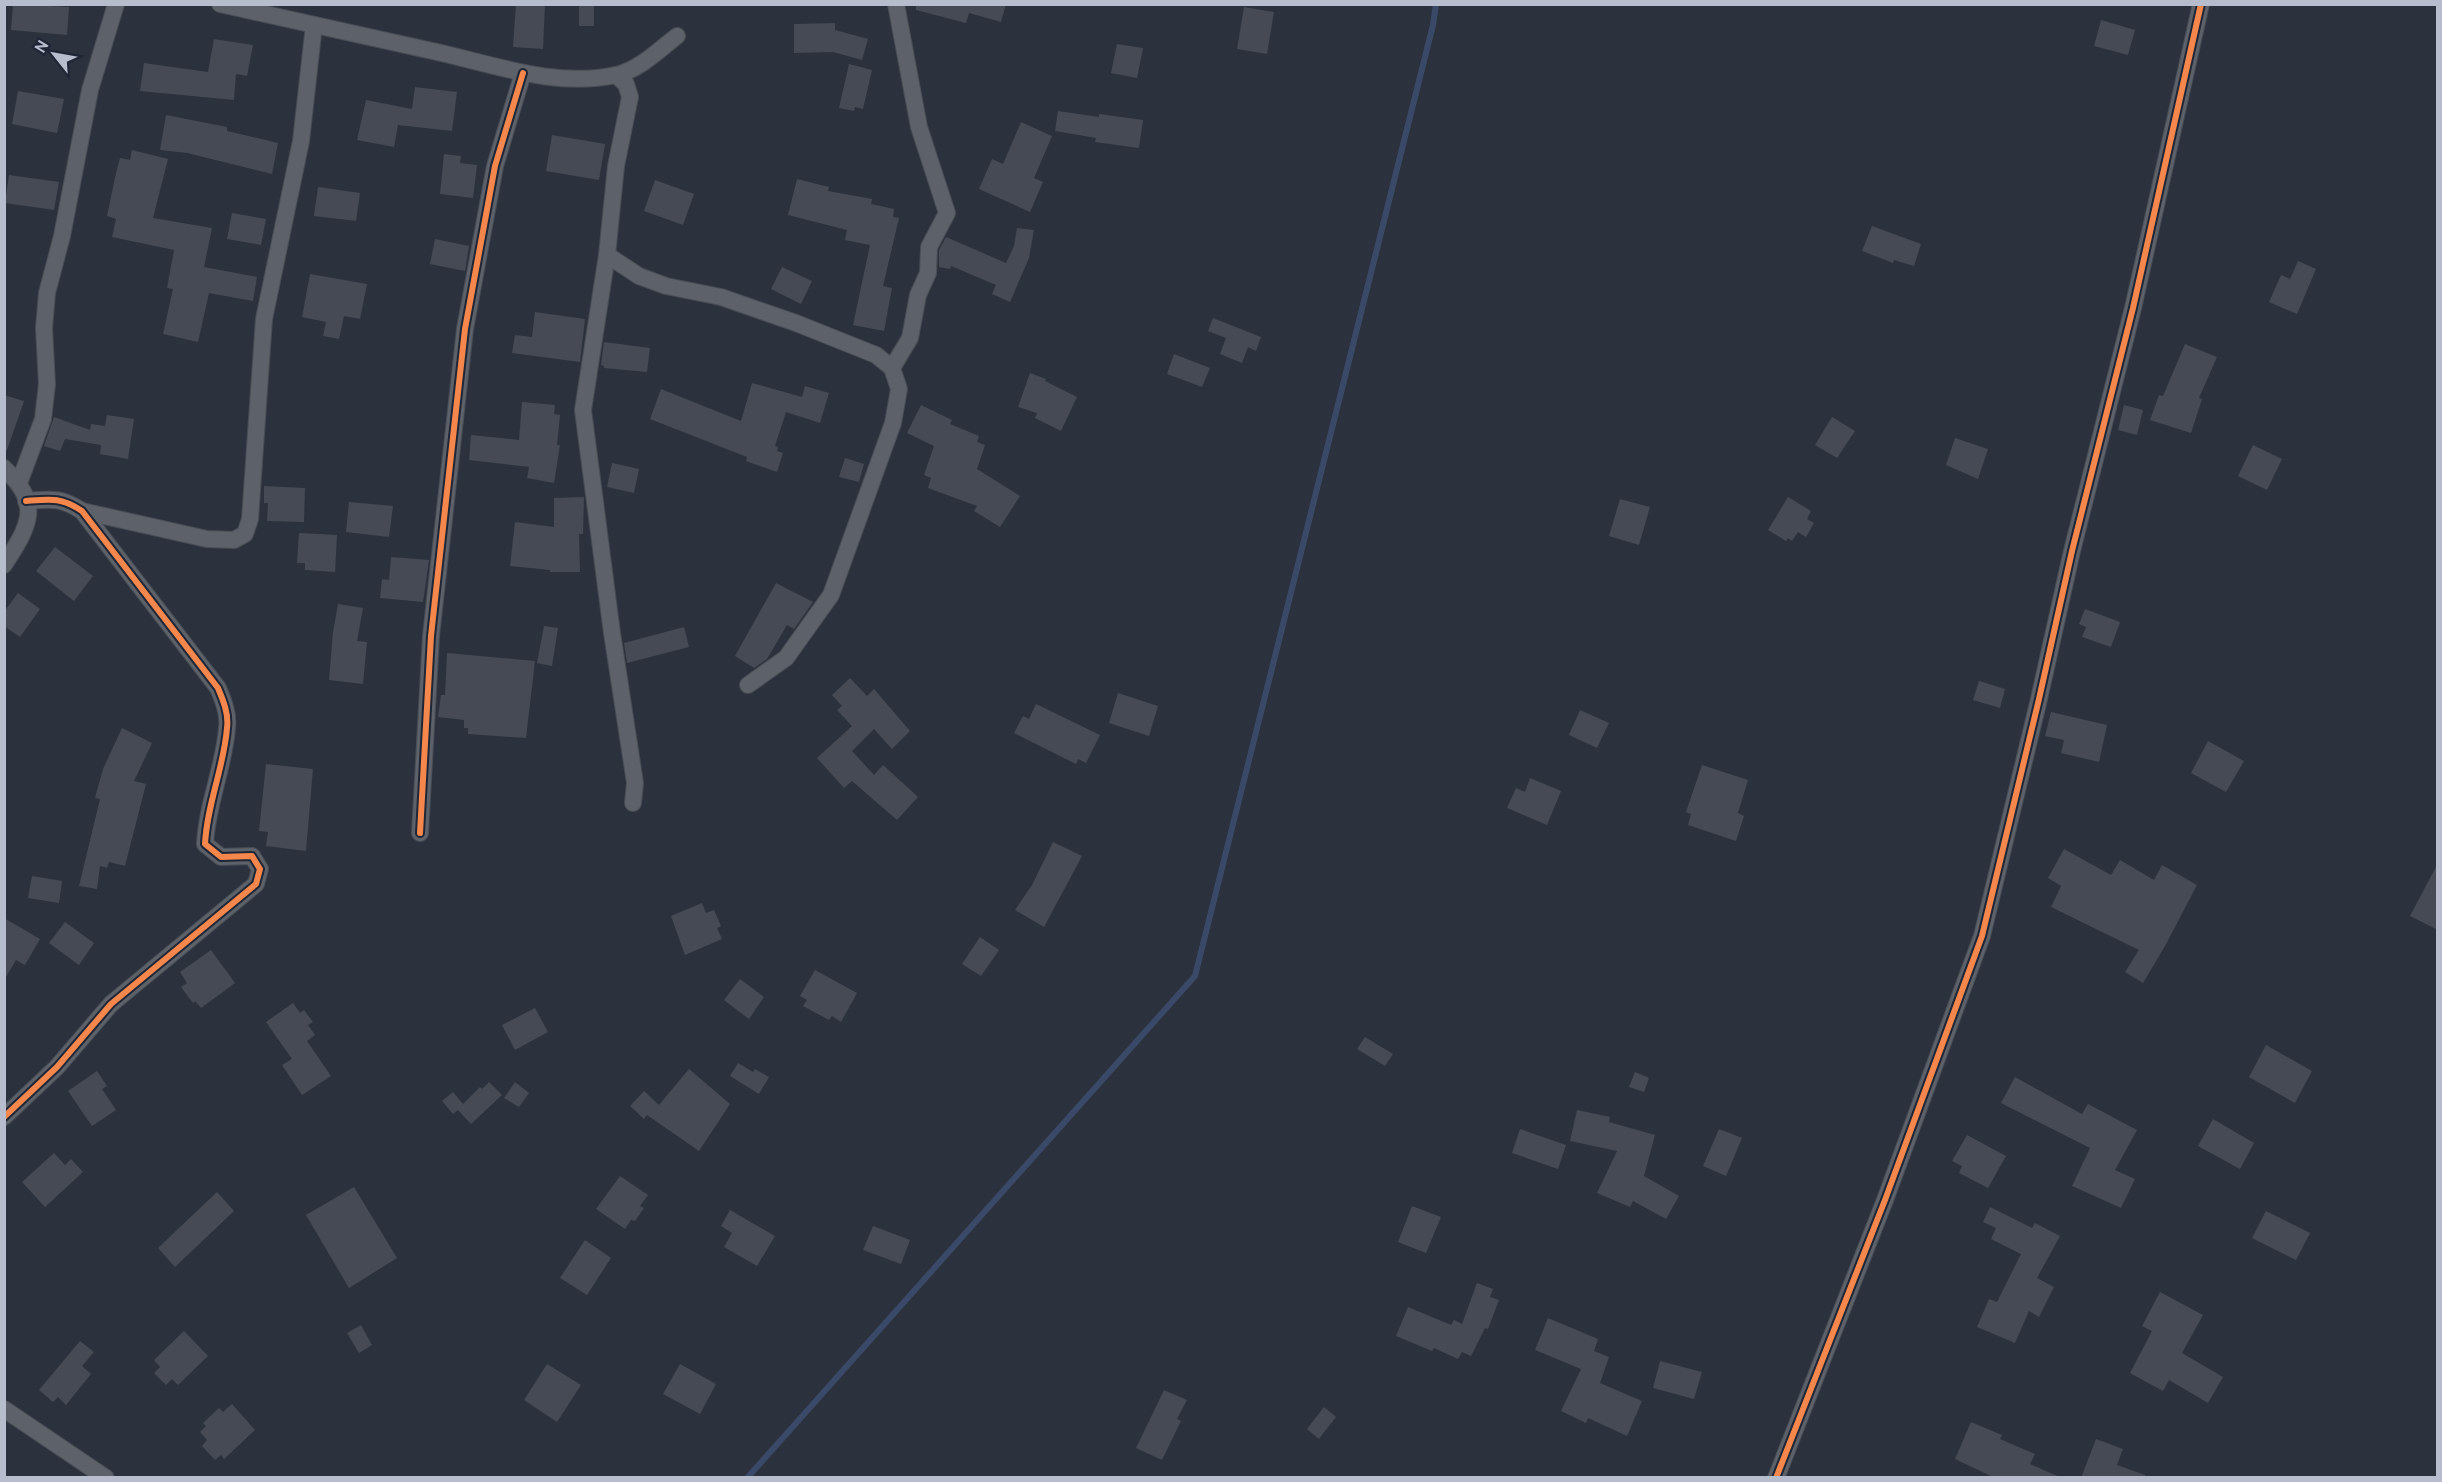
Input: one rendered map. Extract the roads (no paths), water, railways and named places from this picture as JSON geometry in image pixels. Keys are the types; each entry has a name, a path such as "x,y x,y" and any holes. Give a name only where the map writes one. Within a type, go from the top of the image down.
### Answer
{"street":[{"path":"20,483 43,419 47,384 44,328 47,293 62,236 90,90 116,4"},
{"path":"220,4 523,73 581,78 616,75 644,61 677,36"},
{"path":"892,368 910,338 918,295 928,273 929,247 947,213 919,127 896,4"},
{"path":"1776,1478 1885,1200 1982,936 2072,550 2133,308 2201,4"},
{"path":"82,511 207,539 234,540 244,534 250,519 264,320 301,141 314,24"},
{"path":"420,833 431,636 465,329 495,166 523,73"},
{"path":"616,75 626,84 630,97 616,166 607,255 583,410 612,633 635,783 633,803"},
{"path":"607,255 639,276 666,286 721,297 796,323 876,355 892,368 899,389 893,423 831,595 786,658 748,685"},
{"path":"4,468 20,483 29,507 26,530 4,565"},
{"path":"4,1117 57,1067 111,1004 256,884 260,869 252,856 221,857 205,844 206,825 228,727 225,707 218,688 82,511 69,502 57,499 27,501"},
{"path":"4,1408 106,1478"}],"waterway":[{"path":"747,1478 1195,976 1433,25 1436,4"}]}
